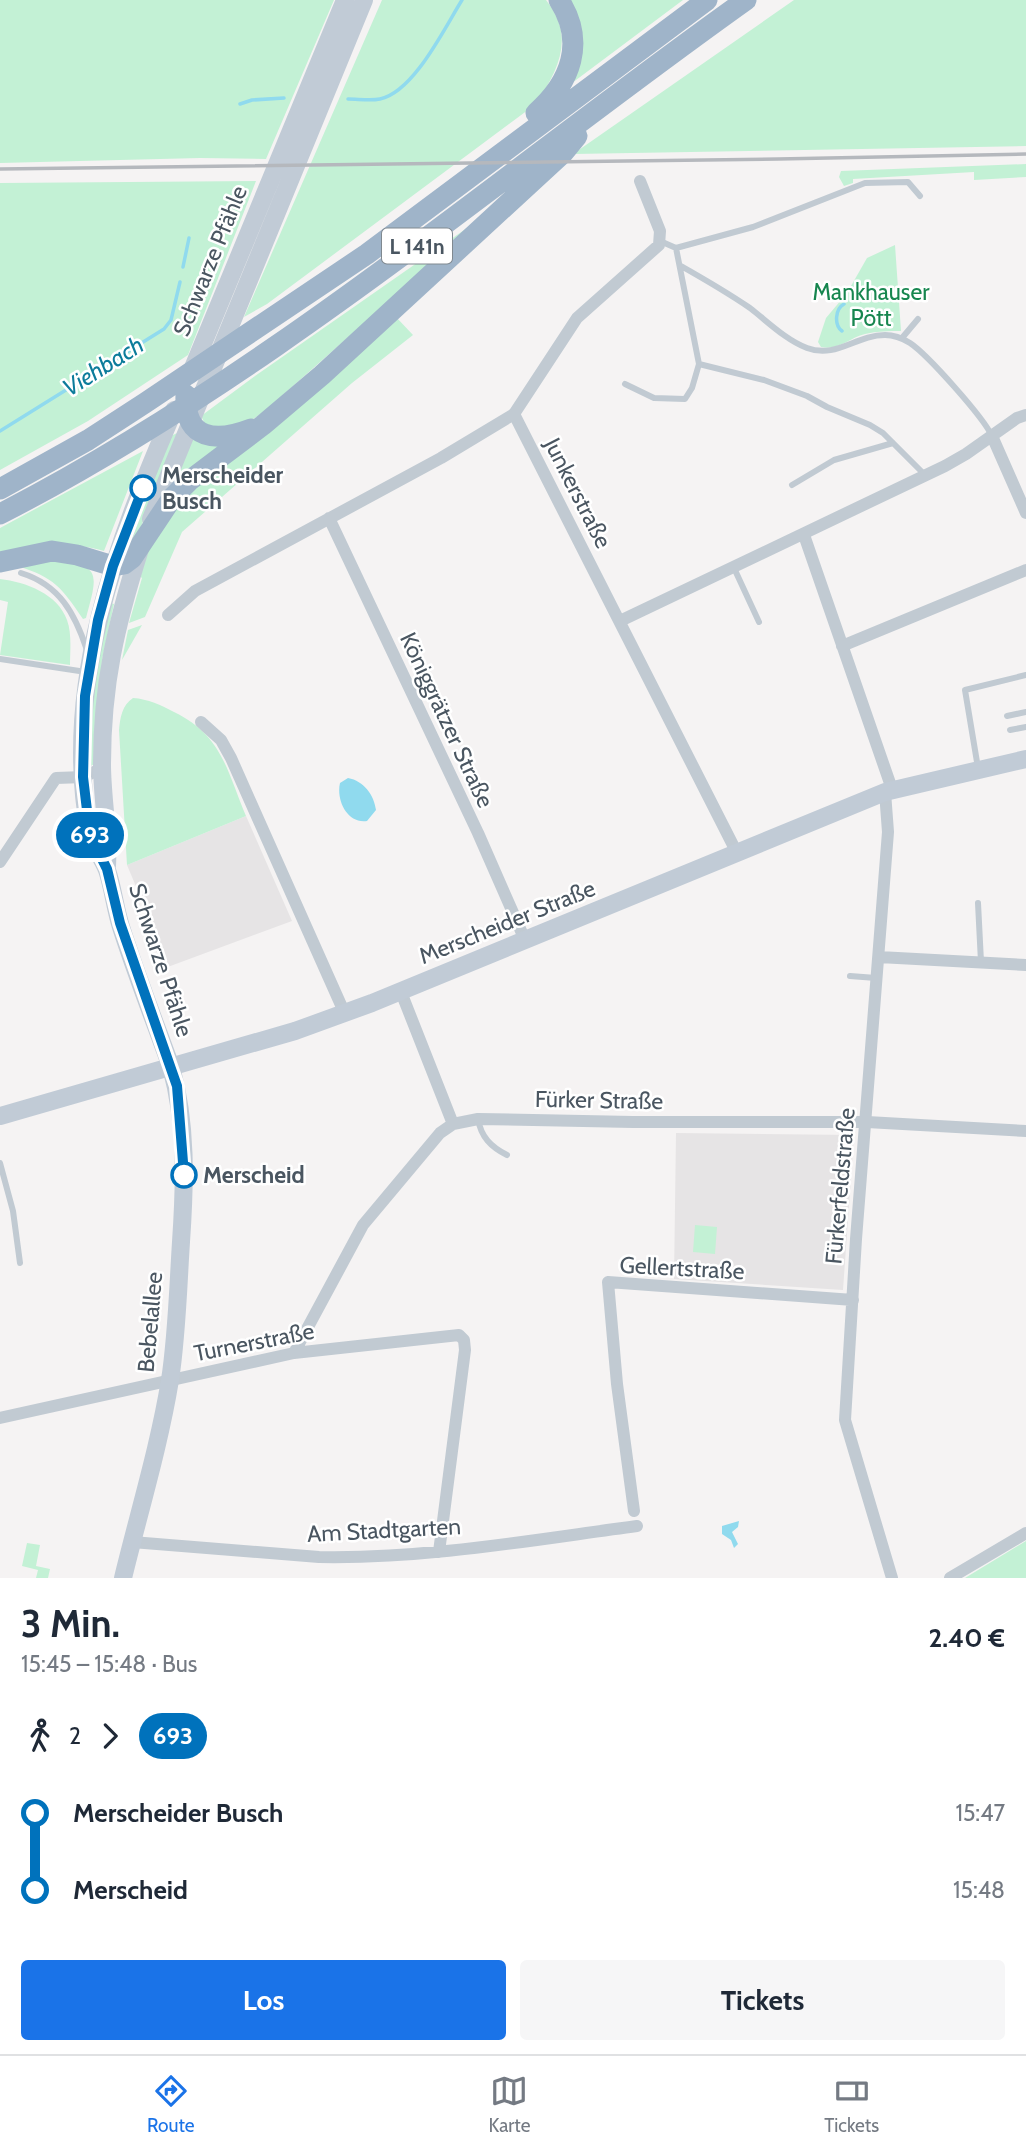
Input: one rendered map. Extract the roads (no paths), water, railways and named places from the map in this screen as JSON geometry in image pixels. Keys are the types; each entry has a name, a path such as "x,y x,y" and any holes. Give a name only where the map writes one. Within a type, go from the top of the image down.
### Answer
{"highway":[{"path":"502,153 515,134 557,93 566,77 572,56 572,38 568,18 559,0"},
{"name":"L 141n","path":"0,489 88,440 367,254 707,0"},
{"name":"L 141n","path":"0,514 111,453 247,365 386,268 746,0"},
{"path":"0,562 52,551 113,566 124,564 132,558 181,488 263,425 372,331 563,153 575,140 582,121"},
{"path":"187,381 186,399 191,421 203,433 225,438 263,425"}],"main road":[{"name":"Schwarze Pfähle","path":"171,1067 124,935 107,869 90,835 83,777 83,727 89,665 113,566 160,442 345,0"},
{"name":"Schwarze Pfähle","path":"107,869 108,836 102,768 105,688 113,639 143,539 364,0"},
{"name":"Merscheider Straße","path":"0,1115 295,1031 345,1014 889,790 1026,759"},
{"name":"Bebelallee","path":"123,1578 170,1381 185,1180 180,1111 171,1067"}],"street":[{"path":"168,615 195,591 441,458 514,414 578,317 656,249 660,241 660,231 640,181"},
{"name":"Junkerstraße","path":"514,414 737,853"},
{"path":"620,621 925,476 966,454 1017,418 1026,415"},
{"path":"992,436 1026,513"},
{"name":"Königgrätzer Straße","path":"329,518 473,823 525,940"},
{"name":"Fürkerfeldstraße","path":"804,535 889,790 878,978 856,1239 845,1420 892,1578"},
{"path":"842,646 1026,570"},
{"path":"201,722 221,740 232,758 345,1014"},
{"path":"0,862 56,778 83,777 102,768"},
{"path":"879,957 1026,965"},
{"path":"294,1353 375,1207 440,1133 453,1124 401,992"},
{"name":"Fürker Straße","path":"453,1124 478,1119 867,1122 1026,1131"},
{"name":"Gellertstraße","path":"634,1511 617,1384 608,1282 853,1300"},
{"name":"Turnerstraße","path":"0,1418 294,1353 459,1335 464,1340 465,1350 439,1552"},
{"name":"Am Stadtgarten","path":"132,1542 319,1558 350,1558 439,1552 637,1526"},
{"path":"950,1578 1026,1533"}],"lane":[{"path":"660,241 676,248 753,227 865,183 908,182 920,197"},
{"path":"625,384 654,397 685,400 692,388 699,364 676,248"},
{"path":"681,266 739,301 796,343 811,350 831,352 885,335 902,338 920,351 974,411 992,436"},
{"path":"902,338 918,319"},
{"path":"699,364 764,380 870,425 893,443 925,476"},
{"path":"792,485 845,456 893,443"},
{"path":"734,568 760,622"},
{"path":"0,659 89,665 76,619 63,599 40,581 21,573"},
{"path":"978,769 978,736 965,690 1026,675"},
{"path":"1007,716 1026,712"},
{"path":"1010,730 1026,727"},
{"path":"978,903 981,962"},
{"path":"850,976 878,978"},
{"path":"478,1119 482,1134 488,1142 507,1155"},
{"path":"0,1163 13,1210 20,1263"}],"water":[{"path":"348,778 363,785 373,799 376,810 367,821 354,819 344,810 339,790 340,783"},
{"path":"739,1521 738,1527 732,1532 738,1544 734,1548 731,1540 722,1534 722,1526"}],"waterway":[{"name":"Viehbach","path":"348,99 380,99 393,94 405,84 438,41 462,0"},
{"name":"Viehbach","path":"240,104 252,100 284,98"},
{"name":"Viehbach","path":"183,267 189,238"},
{"name":"Viehbach","path":"0,431 164,329 171,320 180,282"},
{"path":"842,331 837,317 844,304"}],"railway":[{"path":"0,169 1026,154"}],"place":[{"name":"Merscheider Busch","path":"143,488"},
{"name":"Merscheid","path":"184,1175"}],"park label":[{"name":"Mankhauser Pött","path":"871,305"}]}
